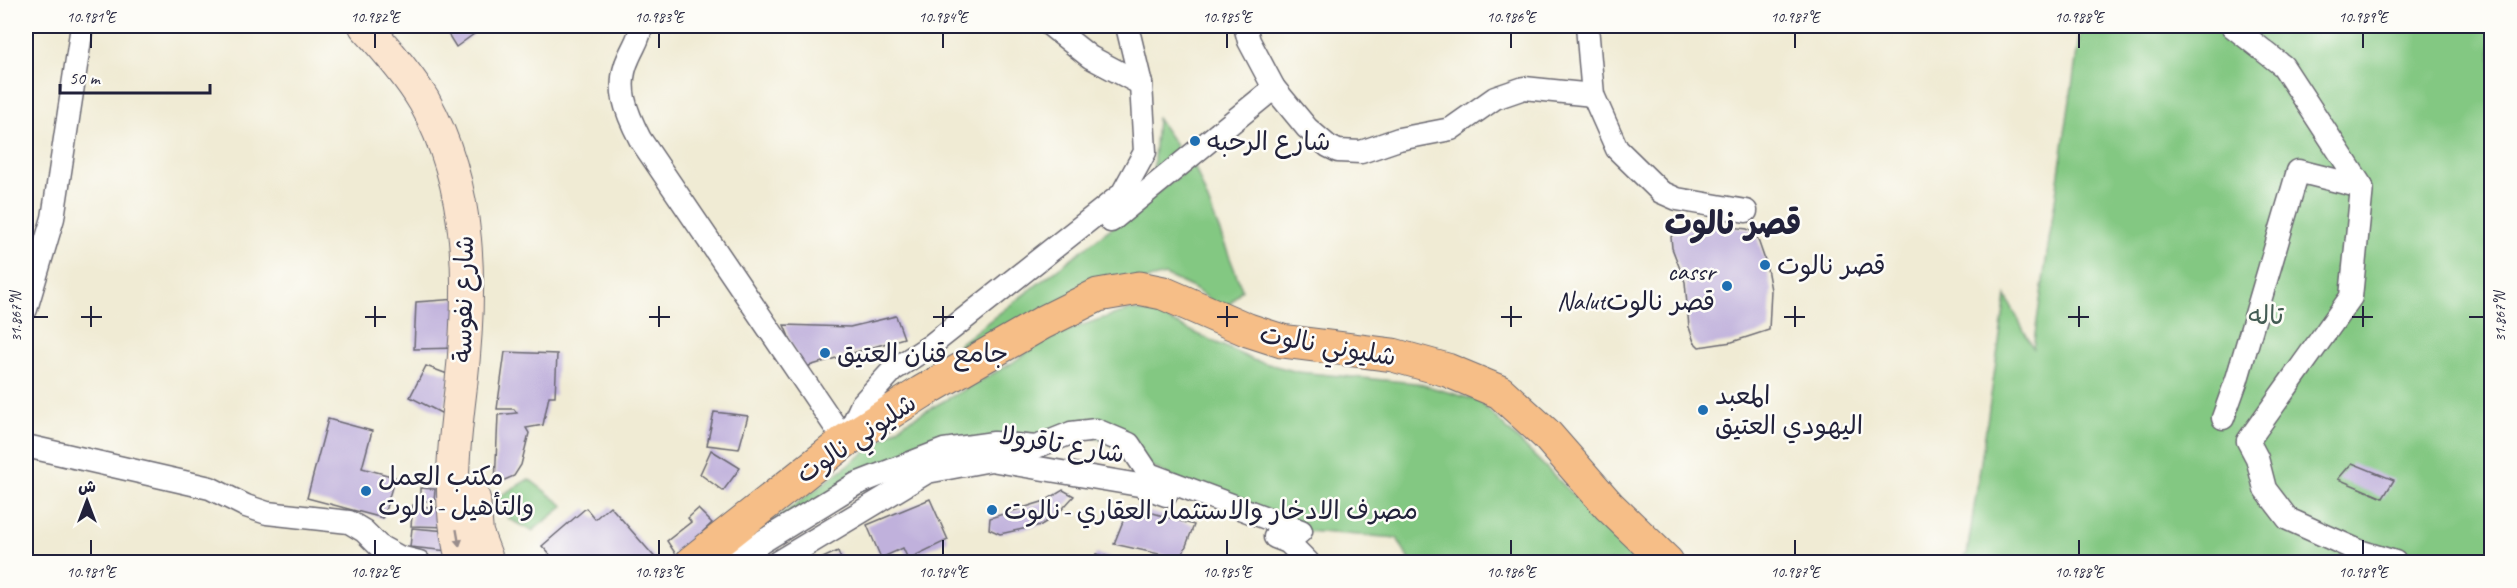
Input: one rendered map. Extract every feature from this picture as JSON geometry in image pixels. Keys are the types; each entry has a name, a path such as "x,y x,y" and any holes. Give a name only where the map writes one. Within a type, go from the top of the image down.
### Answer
{"highway":[{"name":"شليوني نالوت","path":"709,559 845,441 1042,323 1098,295 1138,288 1164,293 1248,330 1282,341 1393,355 1448,370 1500,392 1546,434 1609,506 1667,562"}],"main road":[{"name":"شارع نفوسة","path":"365,26 393,57 428,110 447,149 463,218 468,262 468,322 452,460 455,524 463,562"},
{"name":"شارع نفوسة","path":"390,26 437,88 451,114 471,158 482,214 482,282 471,445 477,533 488,562"}],"street":[{"path":"26,309 53,218 83,26"},
{"path":"641,26 640,36 622,74 627,113 640,140 845,441"},
{"path":"1052,26 1090,57 1141,84"},
{"path":"845,441 862,404 904,362 930,346 1122,194 1145,152 1141,84 1127,26"},
{"path":"1245,26 1249,41 1274,88 1291,111 1328,146 1350,153 1450,129 1496,98 1524,88 1593,94"},
{"path":"1587,26 1593,94 1617,149 1661,192 1677,199 1746,211"},
{"path":"2232,26 2283,66 2362,187 2351,297 2248,441 2257,458 2265,489 2288,519 2359,551 2395,562"},
{"path":"904,362 915,362 936,355 1136,202 1274,88"},
{"path":"2223,418 2237,379 2298,171 2362,187"},
{"path":"709,559 856,484 944,450 994,443 1036,447 1071,433 1096,430 1129,444 1138,462 1149,474 1301,531 1288,542"},
{"path":"26,446 210,488 246,506 267,513 349,522 364,531 379,546 399,557 419,562"},
{"name":"شارع تاقرولا","path":"778,562 927,472 991,460 1139,485 1288,542 1308,562"}],"green space":[{"path":"932,26 970,26 966,33 940,40 927,34"},
{"name":"تاله","path":"2081,26 2491,26 2491,562 1957,562 1967,554 2006,296 2033,348"},
{"path":"1157,118 1175,144 1180,160 1153,173"},
{"path":"1194,165 1242,289 1225,310 1193,288 1165,275 1097,292 942,377 934,363"},
{"path":"1131,310 1153,313 1253,360 1298,372 1416,383 1479,401 1641,562 1410,562 1397,538 1306,531 1191,487 1096,437 941,455 717,555 780,516 906,422 1054,337 1084,324"},
{"path":"529,479 564,506 532,531 509,519 498,497"}],"building":[{"path":"443,26 485,26 456,47"},
{"path":"913,26 932,26 927,34"},
{"name":"cassr Nalutقصر نالوت","path":"1707,224 1747,229 1756,234 1766,263 1771,290 1769,330 1732,342 1699,347 1694,342 1689,327 1685,282 1672,248 1671,237 1674,232"},
{"path":"458,299 460,348 414,349 416,302"},
{"name":"جامع قنان العتيق","path":"896,316 904,338 802,368 784,325 850,327"},
{"path":"505,352 557,354 555,396 549,396 543,425 526,428 529,433 521,465 514,476 495,484 498,415 517,413 514,409 497,409"},
{"path":"426,366 450,375 443,414 410,397"},
{"path":"714,412 748,416 739,449 707,445"},
{"path":"328,419 372,431 362,468 395,477 383,518 307,498"},
{"path":"711,450 740,468 723,491 700,474"},
{"path":"2352,463 2394,480 2383,498 2338,479"},
{"path":"420,488 435,489 434,501 420,501"},
{"path":"1063,490 1074,496 1056,516 1041,525 1000,534 989,529 990,518 1045,501"},
{"path":"930,499 948,540 908,559 903,548 881,558 867,525"},
{"path":"413,505 444,509 448,527 411,526"},
{"path":"610,506 659,562 548,562 553,558 542,546 586,508 595,519"},
{"path":"1129,506 1194,525 1181,559 1114,544"},
{"path":"698,509 712,523 677,556 667,541 691,522 688,518"},
{"path":"412,528 447,531 448,551 410,547"},
{"path":"838,551 842,562 814,562"},
{"path":"1096,554 1128,562 1093,562"}],"place":[{"name":"شارع الرحبه","path":"1195,141"},
{"name":"قصر نالوت","path":"1765,265"},
{"name":"cassr Nalutقصر نالوت","path":"1727,286"},
{"name":"جامع قنان العتيق","path":"825,353"},
{"name":"المعبد اليهودي العتيق","path":"1703,410"},
{"name":"مكتب العمل والتأهيل -نالوت","path":"366,491"},
{"name":"مصرف الادخار والاستثمار العقاري -نالوت","path":"992,510"}],"district":[{"name":"قصر نالوت","path":"1733,223"}]}
